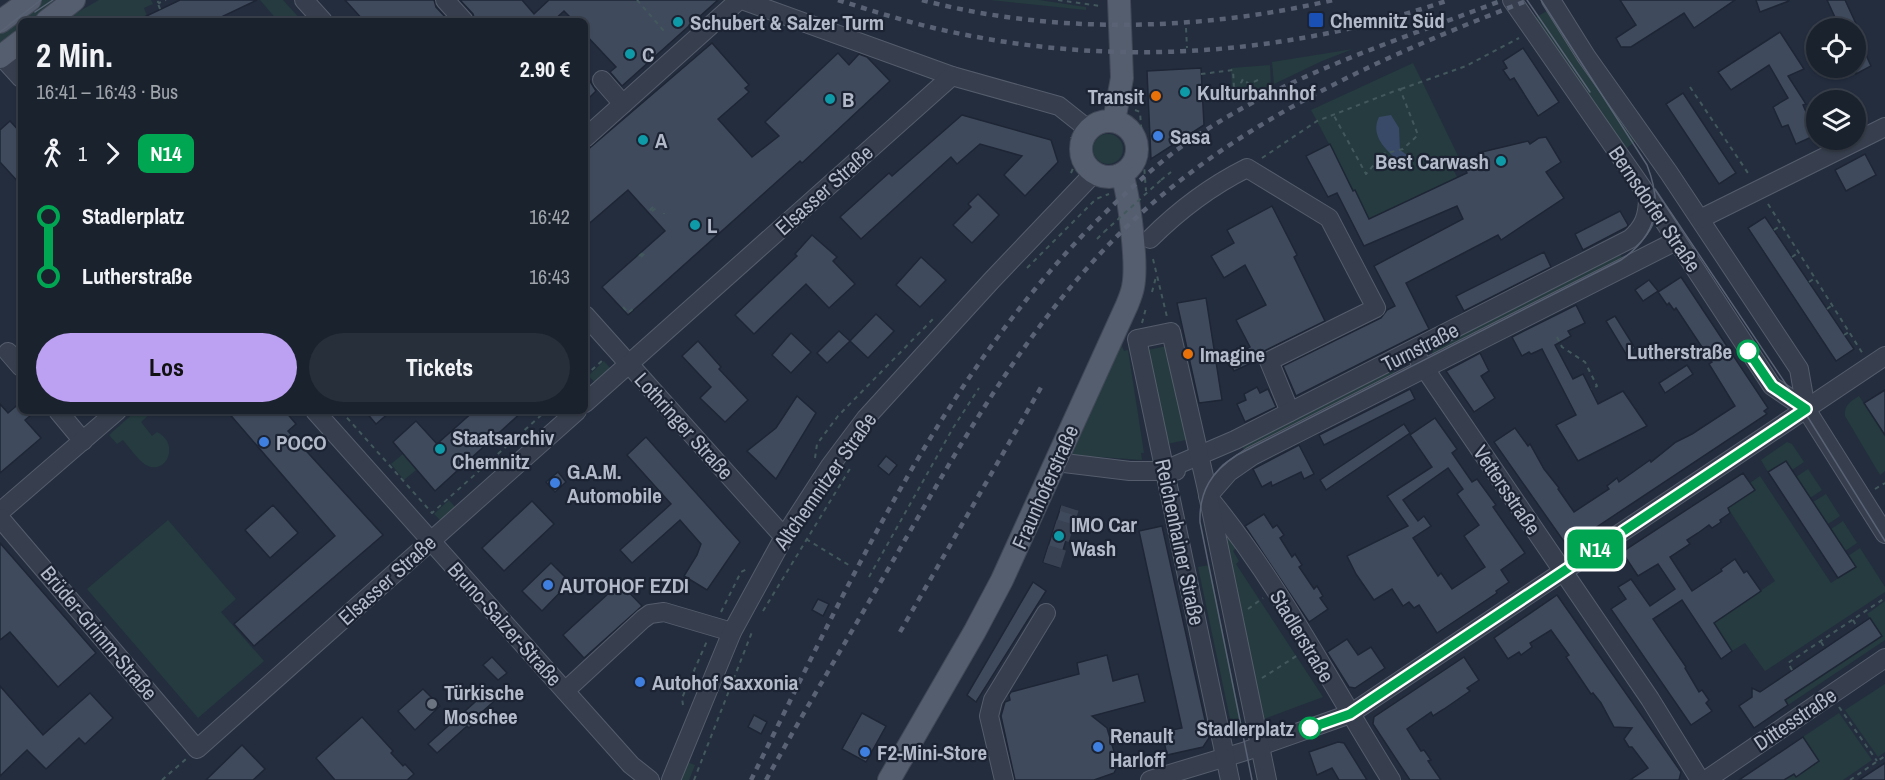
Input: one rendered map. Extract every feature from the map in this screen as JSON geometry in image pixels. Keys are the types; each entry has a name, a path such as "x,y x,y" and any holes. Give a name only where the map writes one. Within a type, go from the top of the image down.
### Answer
{"main road":[{"path":"0,22 30,0"},
{"path":"51,18 74,0"},
{"path":"1114,121 1122,78 1119,4"},
{"path":"1,56 18,42"},
{"path":"1078,121 1114,121 1133,133 1137,146 1132,165 1131,186 1094,173 1084,161 1081,150 1083,139 1078,121"},
{"name":"Fraunhoferstraße","path":"889,780 981,621 1002,580 1127,305 1134,286 1131,186"}],"street":[{"path":"304,0 320,18"},
{"path":"445,0 461,18"},
{"path":"588,135 741,0 952,76 1059,106 1078,121"},
{"name":"Bernsdorfer Straße","path":"1512,0 1648,197 1772,386 1806,409"},
{"name":"Bernsdorfer Straße","path":"1551,0 1586,56 1700,219 1799,369 1806,409 1885,534"},
{"path":"1,56 18,75"},
{"name":"Elsasser Straße","path":"588,401 952,76"},
{"path":"602,80 623,104"},
{"path":"1700,219 1885,128"},
{"path":"1150,238 1170,219 1203,194 1247,168 1329,218 1376,308 1269,361 1290,412"},
{"name":"Altchemnitzer Straße","path":"671,780 732,632 784,537 830,466 866,418 1094,173"},
{"name":"Turnstraße","path":"1201,466 1290,412 1630,239 1643,226 1648,197"},
{"name":"Turnstraße","path":"1208,496 1228,472 1252,456 1676,241"},
{"name":"Lothringer Straße","path":"588,318 784,537"},
{"name":"Reichenhainer Straße","path":"1230,780 1137,339 1171,332 1208,496 1267,780"},
{"name":"Vettersstraße","path":"1413,351 1650,699 1700,780"},
{"path":"8,352 18,364"},
{"path":"1150,780 1225,758 1350,714 1885,356"},
{"path":"60,414 83,441"},
{"path":"0,512 114,414"},
{"name":"Bruno-Salzer-Straße","path":"318,414 631,765 650,780"},
{"name":"Elsasser Straße","path":"197,749 573,414"},
{"name":"Turnstraße","path":"1056,462 1130,471 1201,466 1228,472"},
{"name":"Stadlerstraße","path":"1208,496 1242,538 1310,645 1390,780"},
{"name":"Brüder-Grimm-Straße","path":"0,518 197,749"},
{"path":"565,691 650,614 664,612 732,632"},
{"path":"1004,780 989,716 993,700 1047,613"},
{"name":"Dittesstraße","path":"1706,780 1885,658"}],"path":[{"path":"156,1 159,3 166,0"},
{"path":"637,0 664,31"},
{"path":"1058,0 1119,4"},
{"path":"156,1 160,9"},
{"path":"1186,28 1187,48"},
{"path":"1247,168 1317,121 1466,66 1514,42 1531,29"},
{"path":"1201,74 1233,70 1234,88 1241,89 1243,79 1249,84 1258,80"},
{"path":"1690,87 1759,190 1863,354"},
{"path":"1333,114 1366,174 1383,154 1404,149 1418,135 1400,89"},
{"path":"1022,273 1096,199 1131,186 1141,120"},
{"path":"1069,176 1074,166 1070,125 1078,121"},
{"path":"1096,239 1171,172"},
{"path":"1774,230 1781,225"},
{"path":"1150,238 1156,276 1171,332"},
{"path":"1792,257 1799,252"},
{"path":"1809,282 1815,278"},
{"path":"1827,309 1833,305"},
{"path":"627,311 635,307"},
{"path":"817,444 858,394 939,313"},
{"path":"1844,335 1849,332"},
{"path":"1557,337 1562,347 1585,362 1597,386 1591,389"},
{"path":"588,373 605,359"},
{"path":"869,577 947,437 979,388"},
{"path":"344,414 432,513 543,414"},
{"path":"759,618 855,460"},
{"path":"806,539 852,567"},
{"path":"684,712 682,698 713,627 741,572"},
{"path":"1233,619 1274,589"},
{"path":"1792,670 1788,663 1885,598"},
{"path":"1853,620 1857,627"},
{"path":"694,780 753,628"},
{"path":"1821,642 1825,648"},
{"path":"1247,687 1310,645"},
{"path":"1831,695 1877,761"},
{"path":"162,780 197,749"},
{"path":"1850,780 1885,756"}],"green space":[{"path":"34,0 60,0 34,18 18,18 18,31 0,47 0,27"},
{"path":"99,0 151,0 153,4 144,8 147,16 143,18 67,18"},
{"path":"260,0 283,0 299,18 275,18"},
{"path":"990,0 1039,0 1086,7 1086,10"},
{"path":"1552,8 1637,140 1623,151 1535,18"},
{"path":"1353,49 1322,61 1274,84 1272,62"},
{"path":"1413,63 1461,162 1454,171 1457,177 1369,219 1311,110"},
{"path":"1270,65 1271,85 1241,100 1239,92 1232,92 1231,68"},
{"path":"1108,134 1119,138 1123,149 1119,160 1108,164 1097,160 1093,149 1097,138"},
{"path":"1618,249 1625,264 1436,360 1429,347"},
{"path":"1121,344 1124,351 1128,350 1144,453 1141,453 1142,460 1072,455"},
{"path":"1167,346 1186,440 1162,445 1143,351"},
{"path":"604,361 611,369 596,383 588,376"},
{"path":"1391,365 1398,379 1247,456 1240,442"},
{"path":"1859,396 1885,437 1885,471 1880,475 1845,416 1847,406"},
{"path":"133,414 150,414 141,422 152,436 157,432 164,437 168,444 168,457 160,466 146,465 123,440 117,444 109,435"},
{"path":"1787,442 1792,444 1804,462 1792,470 1786,461 1768,472 1761,460"},
{"path":"403,454 416,470 404,480 391,464"},
{"path":"1808,469 1822,490 1810,498 1796,477"},
{"path":"1760,476 1831,583 1855,567 1848,556 1860,548 1885,587 1885,592 1765,671 1745,643 1732,651 1714,623 1775,581 1728,508 1750,483"},
{"path":"1826,494 1840,516 1828,524 1813,502"},
{"path":"449,500 456,508 441,521 434,514"},
{"path":"168,520 236,599 221,612 264,661 198,718 87,589"},
{"path":"1843,521 1857,543 1845,551 1831,529"},
{"path":"1224,531 1236,548 1233,551 1239,561 1236,564 1323,697 1264,719"},
{"path":"1209,565 1242,726 1232,728 1198,567"},
{"path":"1885,601 1885,640 1788,705 1785,700 1882,636 1867,614"},
{"path":"1885,684 1885,752 1878,757 1845,710"},
{"path":"1839,713 1872,760 1843,780 1784,780 1794,774 1796,776 1810,763 1813,766 1819,761 1803,737"},
{"path":"687,762 695,765 689,780 679,780"}],"water":[{"path":"1391,115 1399,128 1400,150 1407,155 1405,164 1392,167 1394,157 1382,144 1376,128 1379,117"}],"building":[{"path":"180,0 257,0 219,18 142,18"},
{"path":"345,0 434,0 436,7 446,18 361,18"},
{"name":"C","path":"460,0 522,0 534,14 549,0 718,0 622,86 610,72 616,67 588,37 588,18 571,18 564,11 556,18 474,18"},
{"path":"1620,0 1735,0 1694,28 1684,13 1631,47 1621,47 1616,38 1636,25"},
{"path":"1756,0 1789,0 1789,1 1760,12"},
{"path":"1827,0 1845,0 1853,18 1835,18"},
{"path":"1780,32 1804,69 1788,76 1806,104 1803,105 1806,112 1806,140 1796,144 1788,125 1782,127 1773,107 1788,98 1769,65 1731,90 1718,72"},
{"path":"712,43 749,85 745,88 749,92 718,119 752,157 779,136 765,122 838,53 849,65 859,54 867,57 890,81 802,163 800,161 628,315 602,287 665,231 628,190 588,224 588,149"},
{"path":"1523,48 1559,102 1538,116 1514,78 1510,80 1503,70 1507,68 1503,61"},
{"path":"1866,55 1871,66 1866,69"},
{"path":"1201,68 1204,125 1151,159 1147,71"},
{"path":"588,78 596,91 588,99"},
{"path":"1683,93 1736,173 1719,184 1666,104"},
{"path":"962,115 1051,140 1058,162 1025,196 1004,175 1022,156 980,144 957,164 951,157 861,239 840,217 889,173 892,176"},
{"path":"10,121 18,130 18,182 0,162 0,130"},
{"path":"1546,137 1561,162 1546,172 1564,198 1501,240 1498,235 1406,283 1429,329 1296,396 1283,366 1381,318 1387,310 1395,306 1374,266 1463,219 1457,206 1364,246 1337,193 1328,197 1306,156 1330,144 1369,219 1467,173 1463,165 1482,152 1528,141 1530,144 1539,138"},
{"path":"1865,154 1876,175 1846,191 1835,170"},
{"path":"978,194 999,215 972,243 953,225 971,207 968,204"},
{"path":"1272,206 1297,255 1294,257 1325,321 1264,351 1258,360 1234,371 1228,359 1250,347 1236,320 1266,305 1245,265 1224,278 1211,256 1234,243 1227,230"},
{"path":"1620,211 1627,227 1583,250 1575,234"},
{"path":"1765,217 1854,349 1836,361 1748,228"},
{"path":"812,235 837,257 833,261 855,284 829,308 806,284 754,334 735,315 797,256 795,254"},
{"path":"1544,252 1551,267 1464,311 1456,296"},
{"path":"921,257 946,280 920,307 896,285"},
{"path":"1681,277 1768,408 1764,411 1767,414 1571,544 1565,543 1494,442 1515,428 1528,446 1530,444 1544,469 1574,512 1609,489 1607,486 1617,478 1619,482 1650,460 1651,462 1676,442 1735,406 1709,364 1712,362 1676,308 1674,310 1669,303 1667,305 1658,292"},
{"path":"1649,280 1658,291 1643,301 1635,290"},
{"path":"1206,298 1222,400 1199,403 1177,303"},
{"path":"1576,305 1585,323 1568,331 1571,336 1555,345 1573,379 1583,374 1598,404 1623,391 1647,426 1578,461 1556,425 1576,415 1542,349 1522,356 1512,337"},
{"path":"876,314 894,331 868,358 850,341"},
{"path":"1615,316 1635,348 1626,354 1606,321"},
{"path":"839,331 850,341 827,363 817,353"},
{"path":"791,333 811,352 791,373 772,355"},
{"path":"698,341 721,367 719,369 748,400 725,422 700,398 711,387 682,356"},
{"path":"1480,353 1489,371 1481,376 1495,398 1474,412 1446,371"},
{"path":"1687,365 1693,374 1665,393 1659,383"},
{"path":"1257,387 1260,393 1268,389 1276,407 1245,422 1237,404 1246,400 1244,394"},
{"path":"1410,389 1415,399 1324,445 1319,435"},
{"path":"1885,390 1885,435 1864,403"},
{"path":"797,396 816,413 776,479 747,451 776,428"},
{"path":"0,404 8,413 18,405 18,414 32,414 25,420 41,438 0,473"},
{"path":"230,414 288,414 296,424 288,431 383,535 254,646 234,624 335,536"},
{"path":"368,414 388,414 376,424"},
{"name":"Staatsarchiv Chemnitz","path":"471,414 520,414 435,491 393,442 416,421 437,444"},
{"path":"1435,418 1457,449 1452,453 1472,482 1477,479 1496,505 1493,507 1525,553 1501,570 1509,582 1496,591 1497,593 1437,633 1419,605 1414,608 1409,602 1403,606 1392,589 1374,600 1347,556 1408,526 1387,496 1432,467 1410,435","holes":["1448,468 1463,489 1457,494 1479,525 1464,536 1485,567 1452,589 1441,573 1438,576 1413,538 1431,526 1424,516 1418,521 1403,500"]},
{"path":"1404,424 1410,433 1326,490 1320,480"},
{"path":"646,437 740,542 707,590 684,576 701,544 680,520 632,563 620,550 671,504 627,455"},
{"path":"1299,445 1314,474 1304,479 1301,472 1272,486 1271,482 1262,487 1253,469"},
{"path":"886,456 897,465 889,475 878,466"},
{"path":"1786,461 1856,567 1838,578 1768,472"},
{"path":"558,472 566,482 555,492 546,482"},
{"path":"1743,473 1755,490 1728,508 1730,513 1720,520 1721,522 1712,528 1709,525 1687,540 1690,544 1670,557 1692,591 1722,571 1721,569 1735,559 1744,573 1747,571 1761,591 1714,623 1732,651 1721,659 1682,600 1653,619 1686,667 1699,692 1702,690 1709,700 1706,703 1712,711 1691,725 1611,609 1626,599 1618,587 1631,579 1650,606 1675,589 1658,564 1638,576 1622,552"},
{"path":"532,501 554,524 504,571 482,548"},
{"path":"273,505 298,533 270,558 245,530"},
{"name":"IMO Car Wash","path":"1061,506 1075,510 1058,567 1043,562"},
{"path":"1264,514 1273,528 1277,525 1284,535 1280,538 1292,557 1295,554 1302,565 1299,567 1314,589 1317,586 1323,596 1320,598 1328,609 1309,622 1245,526"},
{"path":"1162,526 1209,738 1203,747 1167,755 1162,732 1182,728 1139,531"},
{"path":"0,543 96,653 58,687 10,632 0,640"},
{"path":"551,563 570,582 542,611 522,591"},
{"path":"1033,582 1046,591 976,702 967,695"},
{"path":"620,583 642,606 584,658 563,635"},
{"path":"1557,595 1681,772 1679,780 1630,780 1648,768 1624,739 1632,728 1614,727 1601,703 1593,693 1591,694 1566,657 1569,655 1551,630 1530,643 1532,647 1521,655 1519,652 1508,659 1494,638"},
{"path":"818,599 829,604 823,616 812,610"},
{"path":"1870,618 1882,636 1785,700 1788,705 1754,728 1739,706 1752,697 1752,688 1760,692"},
{"path":"1347,639 1358,655 1371,647 1385,668 1355,688 1349,687 1327,652"},
{"path":"1107,655 1113,681 1138,674 1145,702 1092,716 1107,728 1118,765 1114,773 1094,780 1015,780 1001,716 1005,702 1010,700 1011,692 1079,674 1077,663"},
{"path":"492,657 507,673 498,680 483,665"},
{"path":"1464,657 1479,680 1467,688 1470,691 1444,709 1433,716 1431,712 1407,729 1421,751 1424,750 1431,760 1428,761 1441,780 1410,780 1373,724 1374,717"},
{"path":"0,686 43,735 90,693 113,718 85,744 79,738 46,769 27,750 0,776"},
{"path":"492,687 500,696 474,719 476,721 469,728 467,726 437,753 428,744"},
{"path":"423,689 440,706 415,730 398,711"},
{"path":"862,713 886,726 866,762 842,749"},
{"path":"754,715 767,722 761,734 748,727"},
{"path":"362,717 393,751 391,753 414,774 407,780 335,780 316,758"},
{"path":"1803,737 1819,761 1796,777 1794,774 1784,780 1739,780"},
{"path":"1338,742 1344,743 1367,780 1339,780 1332,768 1317,775 1309,752"},
{"path":"242,745 265,769 253,780 206,780"},
{"path":"1885,763 1885,780 1859,780"}],"tunnel":[{"path":"1052,565 1070,508"}],"tram line":[{"path":"0,32 41,0"},
{"path":"35,12 53,0"},
{"path":"1527,0 1590,92"},
{"path":"1252,780 1200,522 1202,501 1214,475 1237,455 1621,260 1642,240 1654,219 1655,194 1647,165 1541,0"},
{"path":"1655,189 1804,411 1885,541"}],"railway":[{"path":"838,0 923,25 1014,43 1077,50 1140,52 1203,50 1265,44 1389,19 1449,0"},
{"path":"922,0 1023,19 1075,24 1127,25 1232,18 1333,0"},
{"path":"751,780 865,553 907,477 952,404 1000,334 1053,268 1111,207 1178,149 1238,111 1311,74 1349,58 1503,0"},
{"path":"766,780 980,413 1045,319 1119,234 1161,196 1202,164 1246,134 1291,108 1384,60 1529,0"},
{"path":"900,632 1043,384"}],"bus line":[{"name":"N14","path":"1310,728 1350,714 1806,409 1772,386 1748,351"}],"place":[{"name":"Chemnitz Süd","path":"1316,20"},
{"name":"Schubert & Salzer Turm","path":"678,22"},
{"name":"C","path":"630,54"},
{"name":"Kulturbahnhof","path":"1185,92"},
{"name":"Transit","path":"1156,96"},
{"name":"B","path":"830,99"},
{"name":"Sasa","path":"1158,136"},
{"name":"A","path":"643,140"},
{"name":"Best Carwash","path":"1501,161"},
{"name":"L","path":"695,225"},
{"name":"Lutherstraße","path":"1748,351"},
{"name":"Imagine","path":"1188,354"},
{"name":"POCO","path":"264,442"},
{"name":"Staatsarchiv Chemnitz","path":"440,449"},
{"name":"G.A.M. Automobile","path":"555,483"},
{"name":"IMO Car Wash","path":"1059,536"},
{"name":"AUTOHOF EZDI","path":"548,585"},
{"name":"Autohof Saxxonia","path":"640,682"},
{"name":"Türkische Moschee","path":"432,704"},
{"name":"Stadlerplatz","path":"1310,728"},
{"name":"Renault Harloff","path":"1098,747"},
{"name":"F2-Mini-Store","path":"865,752"}]}
